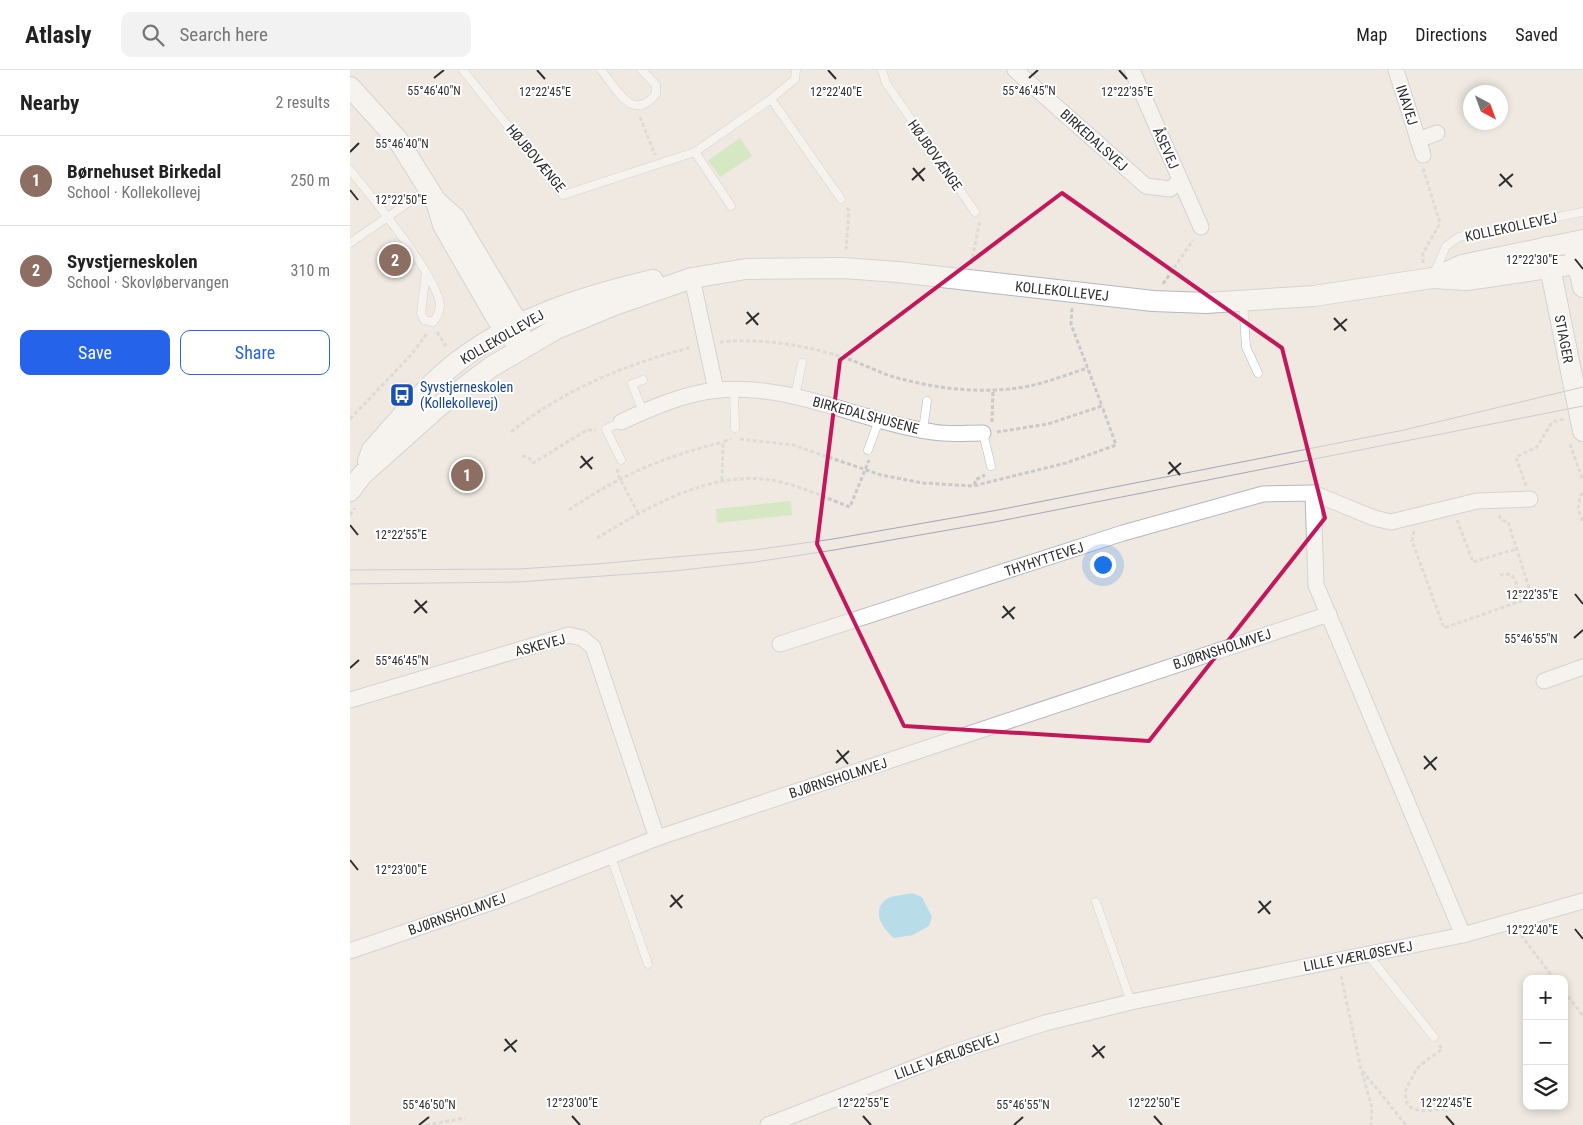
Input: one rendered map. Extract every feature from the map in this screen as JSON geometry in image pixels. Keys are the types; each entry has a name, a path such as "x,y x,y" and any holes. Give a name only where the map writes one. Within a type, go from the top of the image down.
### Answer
{"street":[{"name":"BIRKEDALSVEJ","path":"1015,70 1146,186 1170,189 1180,181"},
{"name":"ÅSEVEJ","path":"1132,70 1201,227"},
{"name":"INAVEJ","path":"1396,70 1423,155"},
{"path":"350,87 398,140 432,195 455,218 523,348"},
{"name":"INAVEJ","path":"1418,140 1437,133"},
{"path":"1578,241 1583,287"},
{"name":"KOLLEKOLLEVEJ","path":"357,490 438,407 479,376 523,348 556,329 617,304 692,278 746,269 846,268 898,272 1153,301 1243,302 1314,296 1578,241"},
{"name":"STIAGER","path":"1546,248 1583,431"},
{"name":"KOLLEKOLLEVEJ","path":"1427,271 1467,280 1580,263"},
{"name":"KOLLEKOLLEVEJ","path":"357,490 372,450 430,386 457,362 512,328 552,309 612,289 667,276 692,278"},
{"path":"692,278 716,390"},
{"name":"BIRKEDALSHUSENE","path":"621,422 662,404 716,390 734,389 795,396 879,420 934,432 987,432"},
{"path":"1463,935 1316,585 1313,493 1374,518 1391,522 1477,501 1530,499"},
{"name":"THYHYTTEVEJ","path":"780,644 1123,533 1263,494 1313,493"},
{"name":"BJØRNSHOLMVEJ","path":"350,951 493,902 657,838 1329,614"},
{"name":"ASKEVEJ","path":"350,700 569,635 582,638 592,647 657,838"},
{"path":"1544,681 1583,667"},
{"name":"LILLE VÆRLØSEVEJ","path":"768,1125 952,1053 1045,1023 1131,1002 1463,935 1511,923 1583,901"}],"lane":[{"name":"HØJBOVÆNGE","path":"463,70 563,195 695,152 772,99 795,79 796,70"},
{"path":"602,70 630,105 640,107 648,104 656,94 656,85 642,70"},
{"name":"HØJBOVÆNGE","path":"882,70 886,83 975,212"},
{"path":"772,99 841,199"},
{"path":"695,152 731,206"},
{"path":"350,170 387,217 426,273 440,304 438,317 433,322 424,320 421,313 426,273"},
{"path":"350,244 387,217 432,195"},
{"name":"KOLLEKOLLEVEJ","path":"1427,271 1446,246 1459,237 1583,212"},
{"path":"1243,302 1246,347 1258,373"},
{"path":"795,396 802,363"},
{"path":"643,380 632,384 643,412"},
{"path":"734,389 735,428"},
{"path":"923,430 927,401"},
{"path":"868,450 879,420"},
{"path":"621,422 606,429 621,460"},
{"path":"987,432 991,466"},
{"path":"610,857 648,964"},
{"path":"1096,902 1131,1002"},
{"path":"1368,954 1434,1037"}],"path":[{"path":"640,107 640,120 646,128 658,165"},
{"path":"1423,155 1422,165 1440,223 1423,254 1427,271"},
{"path":"841,199 849,211 846,268"},
{"path":"970,266 980,220 975,212"},
{"path":"1161,287 1201,227"},
{"path":"568,510 597,490 675,454 732,439 794,445 866,470 923,483 972,486 1066,463 1116,445 1071,324 1074,292"},
{"path":"350,419 411,354 433,322"},
{"path":"437,332 445,344"},
{"path":"993,389 987,432 1048,424 1102,406"},
{"path":"1530,499 1516,457 1538,447 1552,422"},
{"path":"732,439 735,428"},
{"path":"522,456 528,457 533,464 587,430 606,429"},
{"path":"722,480 723,442"},
{"path":"597,538 638,513 676,496 722,480 764,479 802,489 850,507 870,461 868,450"},
{"path":"621,460 616,473 638,513"},
{"path":"350,515 357,490"},
{"path":"1583,494 1581,494 1578,508 1583,523"},
{"path":"1410,518 1414,531 1412,541 1444,628 1532,597 1508,522 1501,520 1494,500"},
{"path":"1453,507 1473,562 1516,549"},
{"path":"1500,575 1510,574 1515,579 1521,601"},
{"path":"1511,923 1551,975"},
{"path":"1338,960 1361,1069 1372,1108 1372,1125"},
{"path":"1568,996 1583,1016"},
{"path":"1434,1037 1442,1049 1416,1071 1406,1090 1407,1099 1410,1106 1419,1112 1429,1113 1442,1108 1446,1112"},
{"path":"1361,1069 1406,1125"},
{"path":"426,1125 465,1118"}],"highlighted area":[{"path":"1062,193 1282,348 1325,518 1149,741 904,726 817,544 840,360"}],"green space":[{"path":"740,138 752,156 720,177 708,160"},
{"path":"791,501 792,515 717,523 716,509"}],"water":[{"path":"912,893 922,897 932,917 929,926 913,935 894,938 882,924 879,913 880,908 888,898"}],"tram line":[{"path":"350,570 518,569 596,564 754,550 833,539 998,510 1404,430 1583,387"},
{"path":"350,584 518,582 674,571 755,562 1000,521 1583,406"}],"place":[{"name":"Syvstjerneskolen","path":"395,260"},
{"name":"Syvstjerneskolen (Kollekollevej)","path":"402,395"},
{"name":"Børnehuset Birkedal","path":"467,475"}]}
